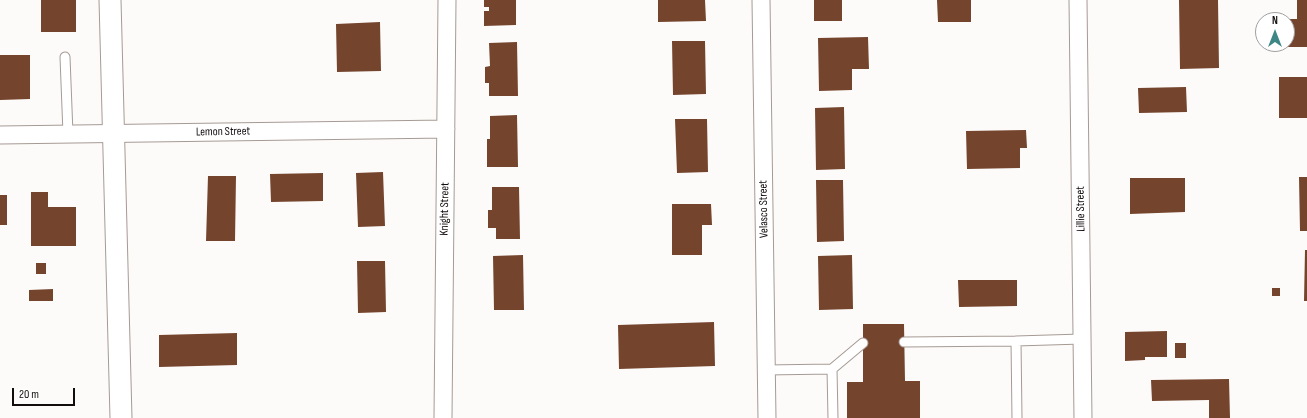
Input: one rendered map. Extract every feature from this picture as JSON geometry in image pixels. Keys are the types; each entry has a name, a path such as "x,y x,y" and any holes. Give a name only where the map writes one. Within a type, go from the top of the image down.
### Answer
{"street":[{"path":"110,0 121,418"},
{"name":"Knight Street","path":"443,418 447,0"},
{"name":"Velasco Street","path":"761,0 767,418"},
{"name":"Lillie Street","path":"1078,0 1083,418"},
{"name":"Lemon Street","path":"0,135 446,130"}],"lane":[{"path":"65,57 68,134"},
{"path":"904,342 1082,339"},
{"path":"1016,341 1017,418"},
{"path":"766,370 832,369 863,343"},
{"path":"832,369 833,418"}],"building":[{"path":"41,0 76,0 76,32 41,32"},
{"path":"484,0 516,0 516,25 484,26 484,11 489,11 489,7 484,7"},
{"path":"658,0 705,0 706,21 658,22"},
{"path":"814,0 842,0 842,21 814,21"},
{"path":"937,0 971,0 971,22 938,22"},
{"path":"1179,0 1218,0 1219,68 1180,69"},
{"path":"1297,0 1307,0 1307,47 1295,47 1295,19 1297,19"},
{"path":"380,22 381,71 337,72 336,24"},
{"path":"868,37 869,69 852,69 852,90 819,91 818,38"},
{"path":"672,41 705,41 706,94 673,95"},
{"path":"517,42 518,96 489,96 489,83 485,83 485,67 490,66 489,43"},
{"path":"0,55 30,55 30,99 0,100"},
{"path":"1279,77 1307,77 1307,118 1279,118"},
{"path":"1186,87 1187,112 1139,113 1138,88"},
{"path":"844,107 845,169 816,170 815,108"},
{"path":"517,115 518,167 487,167 487,139 490,139 490,116"},
{"path":"675,119 707,119 708,172 677,173"},
{"path":"1026,130 1027,148 1020,148 1020,168 967,169 966,131"},
{"path":"383,172 385,226 358,227 356,173"},
{"path":"323,173 323,201 271,202 270,174"},
{"path":"208,176 236,176 235,241 206,241"},
{"path":"1299,177 1307,177 1307,231 1300,231"},
{"path":"1130,178 1185,178 1185,212 1130,214"},
{"path":"816,180 843,180 844,241 817,242"},
{"path":"492,187 519,187 520,239 496,239 496,228 488,228 488,210 492,210"},
{"path":"31,192 48,192 48,207 76,207 76,246 31,246"},
{"path":"0,195 7,195 7,225 0,225"},
{"path":"672,204 711,204 712,225 702,225 702,255 672,255"},
{"path":"1305,250 1307,250 1307,301 1304,301"},
{"path":"523,255 524,310 494,310 493,256"},
{"path":"852,255 853,309 819,310 818,256"},
{"path":"357,261 385,261 386,312 358,313"},
{"path":"36,263 46,263 46,274 36,274"},
{"path":"958,280 1017,280 1017,306 959,307"},
{"path":"1272,288 1280,288 1280,296 1272,296"},
{"path":"53,289 53,301 29,301 29,290"},
{"path":"714,322 715,366 619,369 618,325"},
{"path":"863,324 904,324 905,381 920,381 920,418 847,418 847,382 863,382"},
{"path":"1167,331 1167,357 1145,357 1145,360 1125,361 1125,332"},
{"path":"237,333 237,365 159,367 159,335"},
{"path":"1175,343 1186,343 1186,358 1175,358"},
{"path":"1229,379 1230,418 1209,418 1209,400 1152,401 1151,380"}]}
